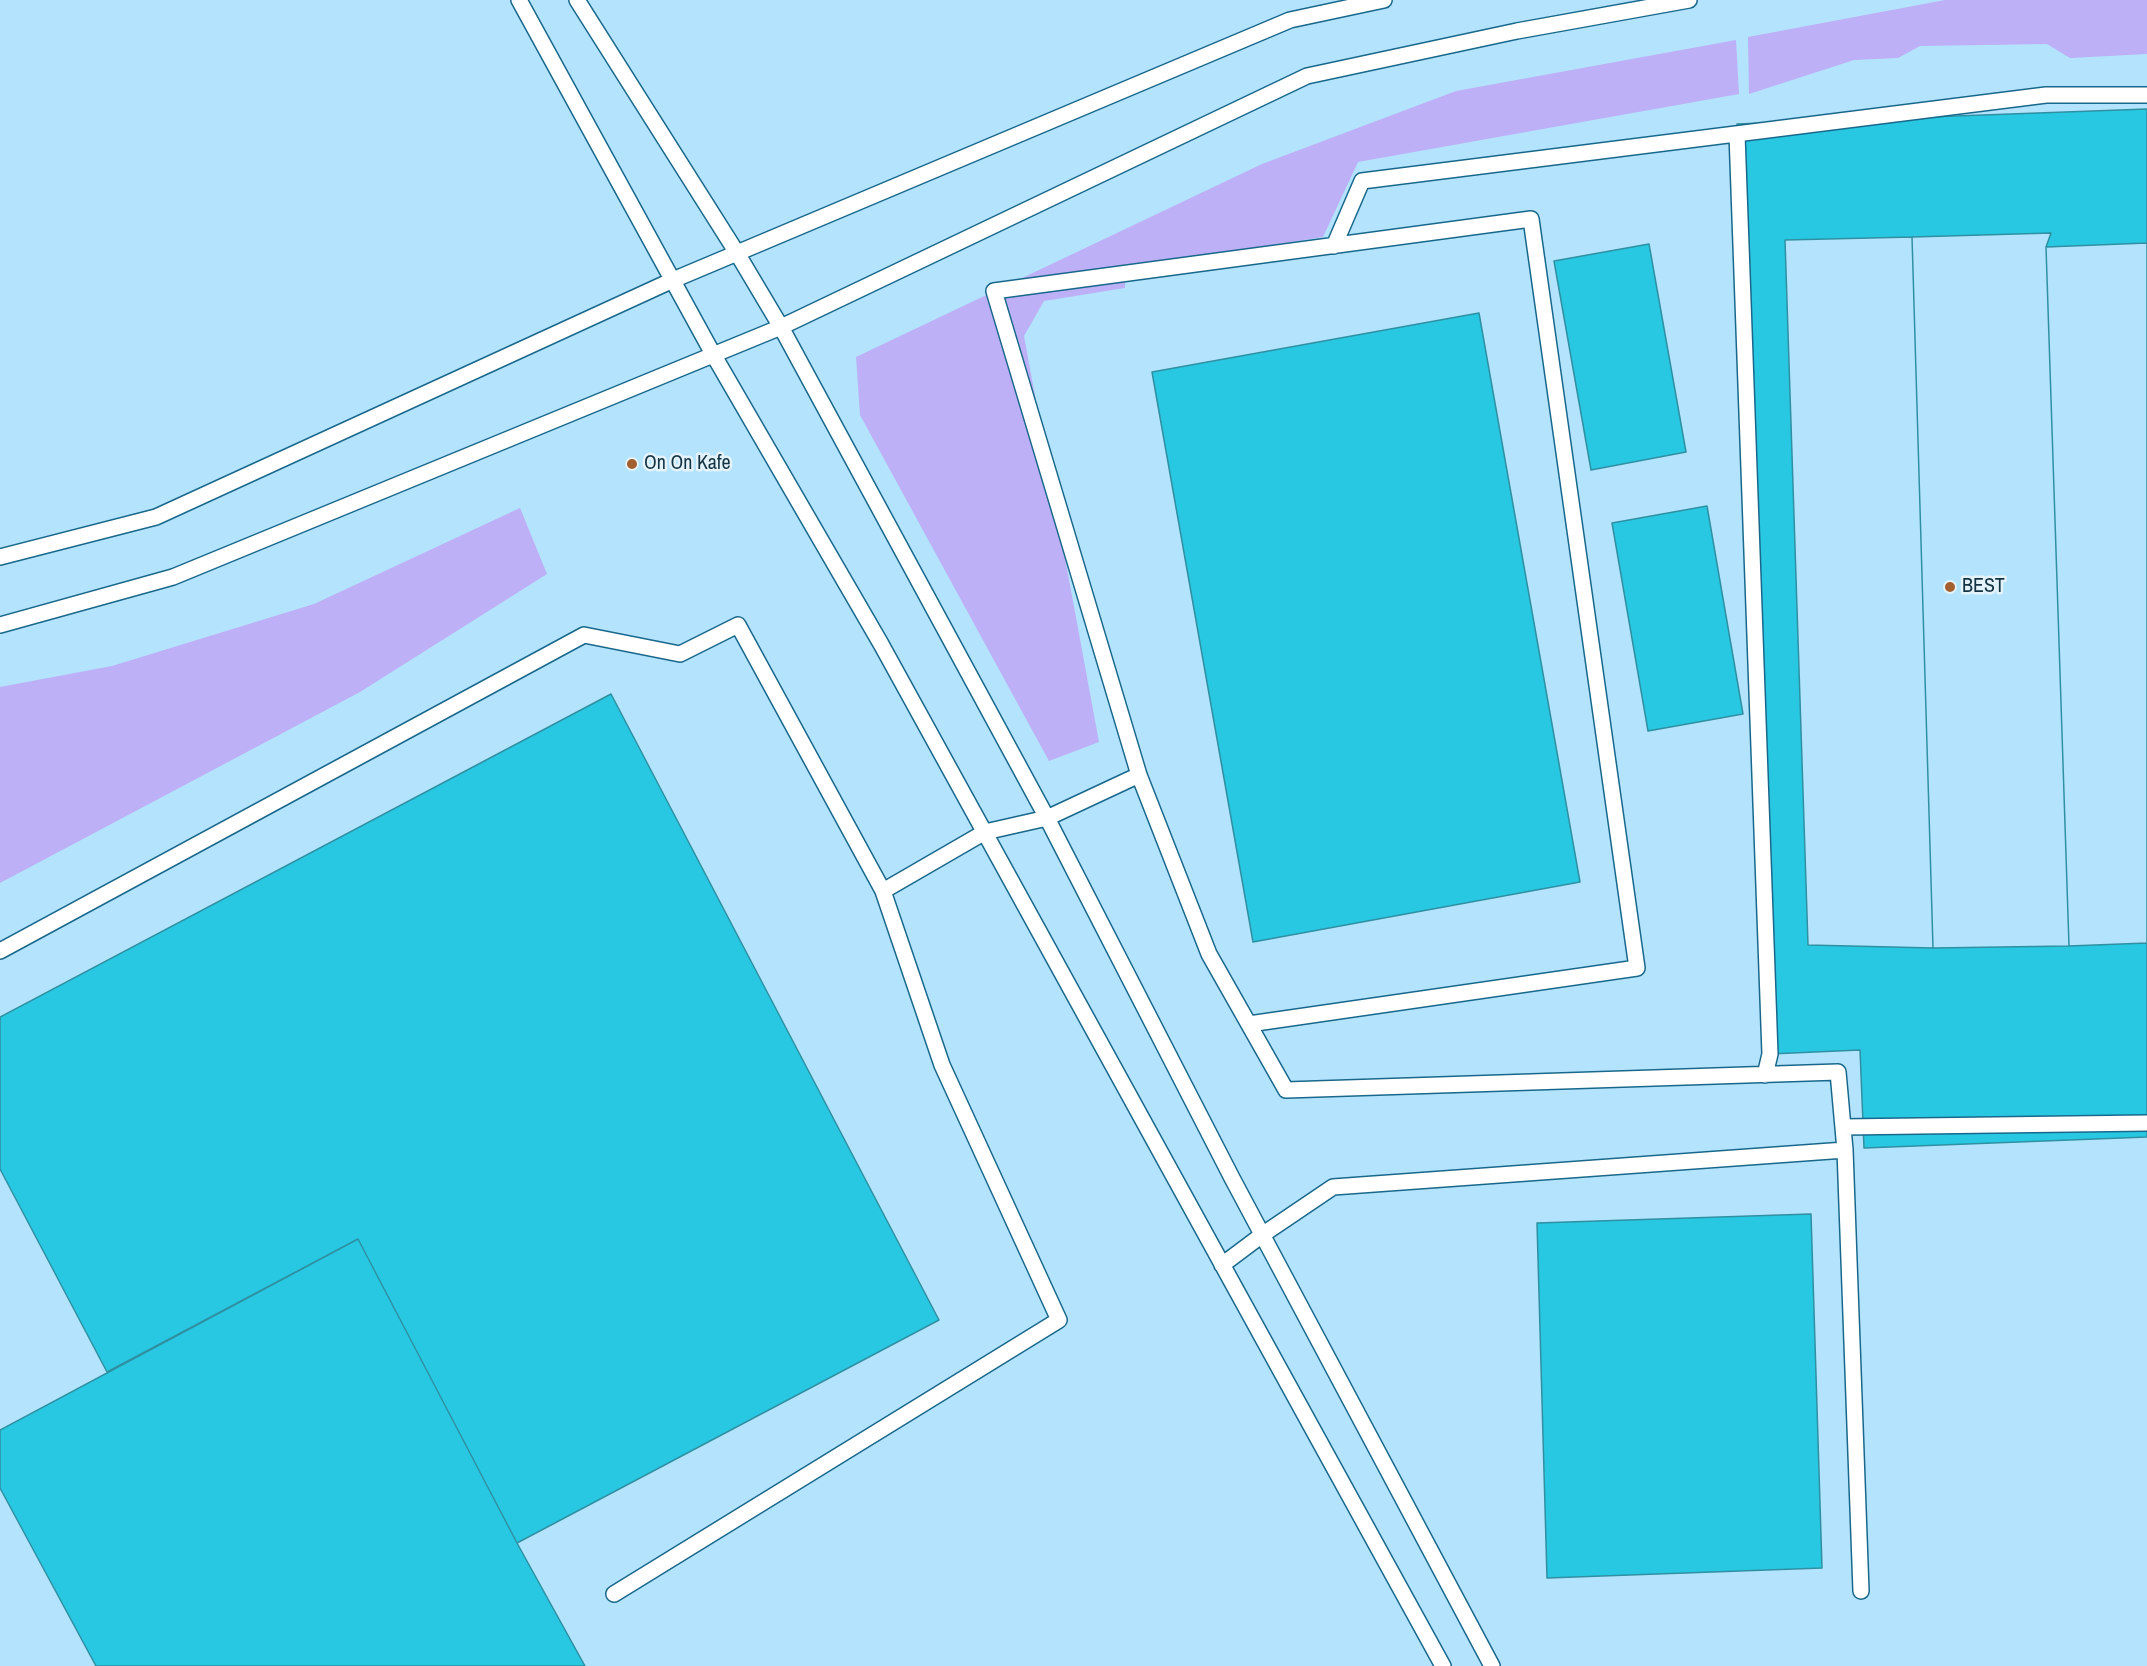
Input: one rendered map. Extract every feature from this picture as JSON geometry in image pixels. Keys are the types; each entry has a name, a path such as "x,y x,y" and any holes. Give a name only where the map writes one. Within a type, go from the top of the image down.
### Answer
{"lane":[{"path":"519,0 713,354 875,634 1443,1666"},
{"path":"577,0 737,253 781,327 1047,818 1262,1234 1492,1666"},
{"path":"0,557 156,517 673,280 1290,20 1384,0"},
{"path":"0,625 173,577 781,327 1308,76 1517,31 1689,0"},
{"path":"1334,246 1362,181 2046,95 2147,95"},
{"path":"1737,134 1770,1054 1765,1075"},
{"path":"1249,1024 1636,968 1531,219 994,291 1139,775 1209,954 1286,1090 1838,1072 1845,1150 1861,1591"},
{"path":"0,951 584,635 680,654 738,626 883,891 942,1065 1059,1320 614,1594"},
{"path":"883,891 984,832 1047,818 1139,775"},
{"path":"1843,1127 2147,1123"},
{"path":"1222,1265 1262,1234 1333,1186 1845,1150"}],"shaded area":[{"path":"0,0 2147,0 2147,1666 0,1666"},
{"path":"1945,0 2147,0 2147,54 2070,58 2047,44 1920,46 1898,58 1854,60 1749,94 1748,37"},
{"path":"1736,40 1739,94 1358,162 1323,237 1125,268 1125,288 1044,301 1024,336 1099,742 1049,761 860,415 856,357 1262,164 1456,91"},
{"path":"520,508 547,574 360,692 0,883 0,687 112,666 314,604"}],"building":[{"name":"BEST","path":"2147,109 2147,1137 1864,1148 1860,1050 1770,1054 1737,124"},
{"path":"2051,233 2046,247 2069,946 1933,948 1912,237"},
{"path":"1912,237 1933,948 1808,945 1785,240"},
{"path":"2147,243 2147,943 2069,946 2046,247"},
{"path":"1649,244 1686,452 1591,470 1554,261"},
{"path":"1479,313 1580,882 1253,942 1152,372"},
{"path":"1707,506 1743,714 1648,731 1612,523"},
{"path":"611,694 939,1320 517,1543 358,1239 107,1372 0,1169 0,1017"},
{"path":"1811,1214 1822,1568 1547,1578 1537,1223"},
{"path":"358,1239 517,1543 585,1666 96,1666 0,1488 0,1430"}],"place":[{"name":"On On Kafe","path":"632,464"},
{"name":"BEST","path":"1950,587"}]}
